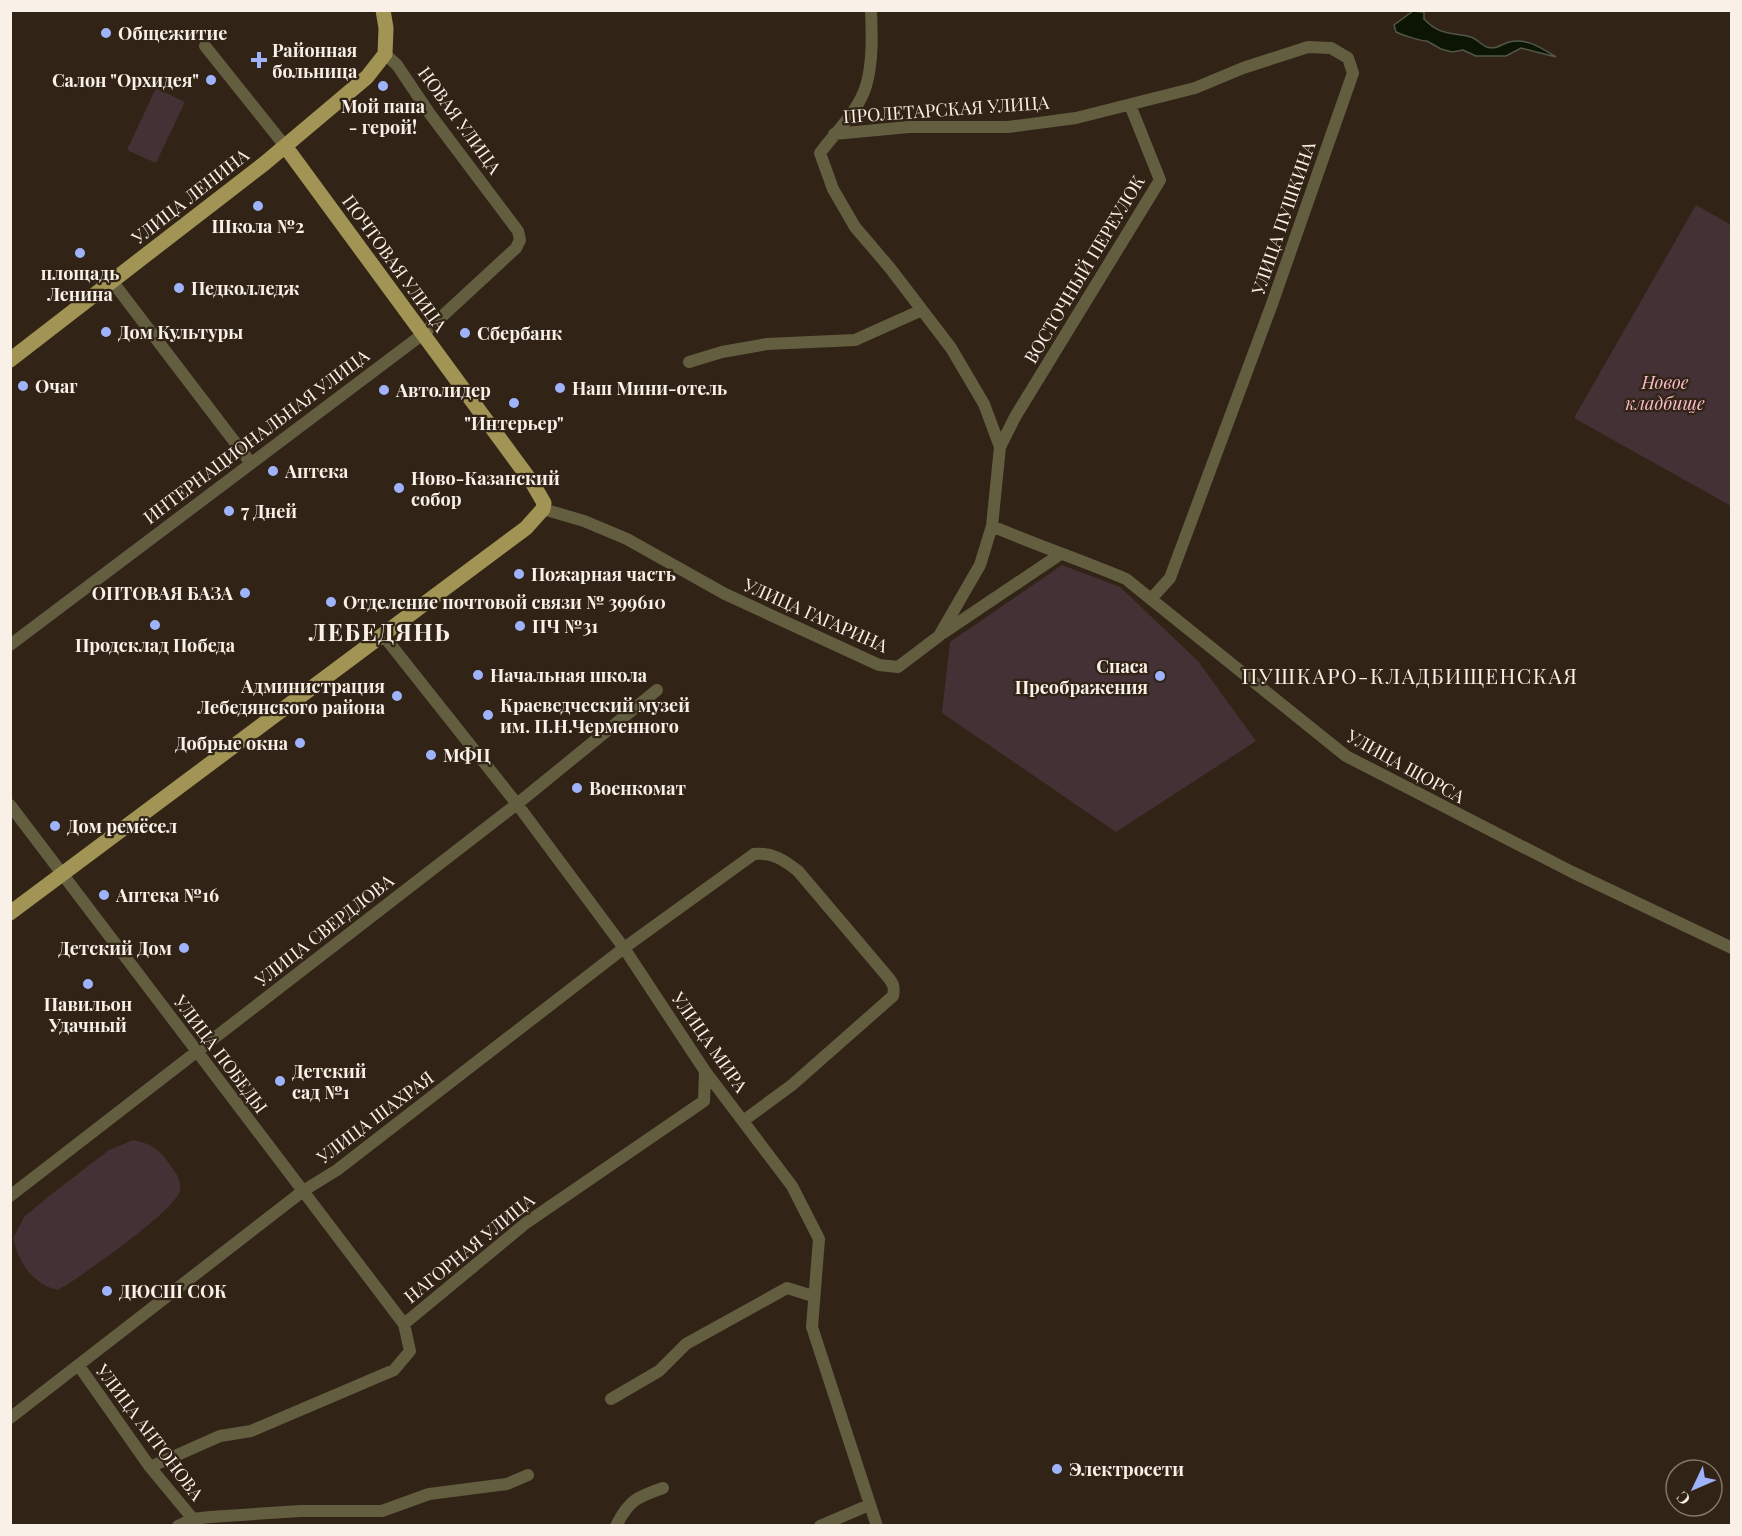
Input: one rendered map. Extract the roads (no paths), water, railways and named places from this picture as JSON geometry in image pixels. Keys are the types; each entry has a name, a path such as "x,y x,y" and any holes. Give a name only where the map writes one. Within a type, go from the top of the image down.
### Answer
{"main road":[{"path":"382,10 386,28 386,54"},
{"name":"УЛИЦА ЛЕНИНА","path":"10,360 285,146 367,77 386,54"},
{"name":"ПОЧТОВАЯ УЛИЦА","path":"285,146 533,484 544,503 543,509"},
{"path":"10,913 526,528 543,509"}],"street":[{"name":"УЛИЦА ГАГАРИНА","path":"543,509 584,521 627,539 725,594 879,665 898,667 939,636 981,565 992,526 1000,447 984,404 951,348 855,228 833,189 820,153 854,109 866,87 873,40 871,10"},
{"name":"ПОЧТОВАЯ УЛИЦА","path":"205,46 285,146"},
{"name":"УЛИЦА ПУШКИНА","path":"1131,105 1195,88 1243,68 1308,47 1331,48 1348,58 1353,73 1272,304 1170,578 1151,599"},
{"name":"НОВАЯ УЛИЦА","path":"386,54 397,65 430,114 518,231 520,240 516,248"},
{"name":"ПРОЛЕТАРСКАЯ УЛИЦА","path":"834,135 909,127 1008,127 1076,118 1131,105"},
{"name":"ВОСТОЧНЫЙ ПЕРЕУЛОК","path":"1000,447 1015,417 1160,180 1131,105"},
{"name":"ИНТЕРНАЦИОНАЛЬНАЯ УЛИЦА","path":"10,645 250,462 423,334 516,248"},
{"path":"112,281 250,462"},
{"path":"689,362 722,352 767,344 855,340 922,310"},
{"name":"УЛИЦА ЩОРСА","path":"992,526 1059,555 1085,562 1126,579 1346,756 1543,858 1731,948"},
{"path":"939,636 1059,555"},
{"name":"УЛИЦА МИРА","path":"383,634 517,804 624,948 705,1071 792,1186 819,1239 812,1327 877,1526"},
{"name":"УЛИЦА СВЕРДЛОВА","path":"10,1196 517,804 657,690"},
{"name":"УЛИЦА ПОБЕДЫ","path":"10,805 404,1324"},
{"name":"УЛИЦА ШАХРАЯ","path":"10,1419 303,1191 337,1170 624,948 754,854 766,852 785,861 798,872 893,983 894,990 893,996 792,1085 743,1121"},
{"name":"НАГОРНАЯ УЛИЦА","path":"150,1467 220,1436 251,1431 394,1370 410,1351 404,1324 526,1223 704,1101 705,1071"},
{"path":"611,1399 659,1371 686,1344 787,1288 813,1296"},
{"name":"УЛИЦА АНТОНОВА","path":"79,1366 150,1467 193,1519"},
{"path":"178,1526 193,1519 211,1521 300,1511 382,1511 429,1494 507,1484 528,1475"},
{"path":"616,1526 626,1505 643,1495 663,1488"},
{"path":"820,1526 869,1505"}],"place":[{"name":"Общежитие","path":"106,33"},
{"name":"Районная больница","path":"259,60"},
{"name":"Салон \"Орхидея\"","path":"211,80"},
{"name":"Мой папа - герой!","path":"383,86"},
{"name":"Школа №2","path":"258,206"},
{"name":"площадь Ленина","path":"80,253"},
{"name":"Педколледж","path":"179,288"},
{"name":"Дом Культуры","path":"106,332"},
{"name":"Сбербанк","path":"465,333"},
{"name":"Очаг","path":"23,386"},
{"name":"Наш Мини-отель","path":"560,388"},
{"name":"Автолидер","path":"384,390"},
{"name":"\"Интерьер\"","path":"514,403"},
{"name":"Аптека","path":"273,471"},
{"name":"Ново-Казанский собор","path":"399,488"},
{"name":"7 Дней","path":"229,511"},
{"name":"Пожарная часть","path":"519,574"},
{"name":"ОПТОВАЯ БАЗА","path":"245,593"},
{"name":"Отделение почтовой связи № 399610","path":"331,602"},
{"name":"Продсклад Победа","path":"155,625"},
{"name":"ПЧ №31","path":"520,626"},
{"name":"Начальная школа","path":"478,675"},
{"name":"Спаса Преображения","path":"1160,676"},
{"name":"Администрация Лебедянского района","path":"397,696"},
{"name":"Краеведческий музей им. П.Н.Черменного","path":"488,715"},
{"name":"Добрые окна","path":"300,743"},
{"name":"МФЦ","path":"431,755"},
{"name":"Военкомат","path":"577,788"},
{"name":"Дом ремёсел","path":"55,826"},
{"name":"Аптека №16","path":"104,895"},
{"name":"Детский Дом","path":"184,948"},
{"name":"Павильон Удачный","path":"88,984"},
{"name":"Детский сад №1","path":"280,1081"},
{"name":"ДЮСШ СОК","path":"107,1291"},
{"name":"Электросети","path":"1057,1469"}],"district":[{"name":"ЛЕБЕДЯНЬ","path":"380,631"},
{"name":"ПУШКАРО-КЛАДБИЩЕНСКАЯ","path":"1410,675"}],"park label":[{"name":"Новое кладбище","path":"1665,392"}]}
